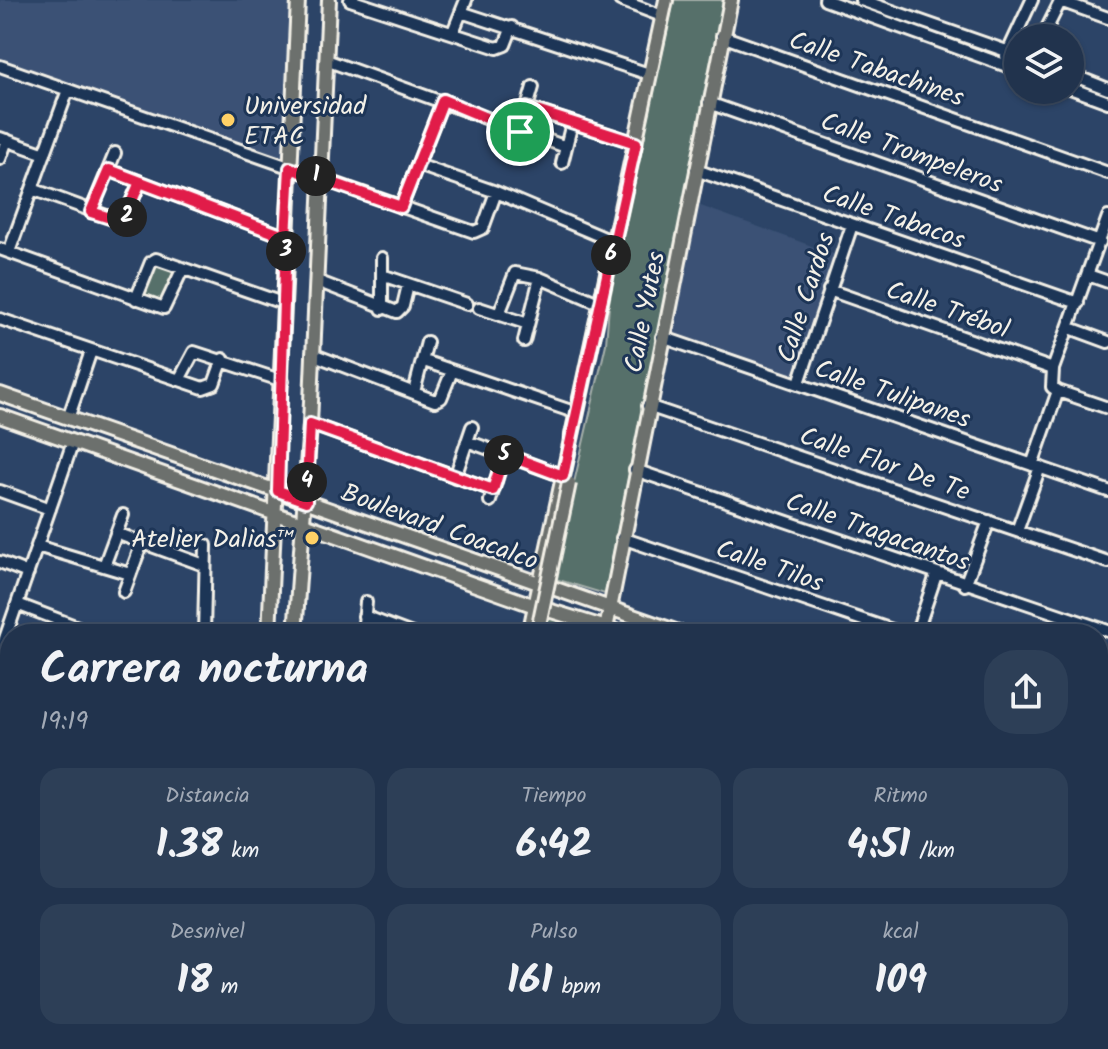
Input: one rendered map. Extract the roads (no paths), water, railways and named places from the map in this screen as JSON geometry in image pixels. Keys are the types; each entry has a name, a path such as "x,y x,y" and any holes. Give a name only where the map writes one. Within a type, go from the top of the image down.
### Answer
{"main road":[{"path":"270,624 298,0"},
{"path":"296,624 306,501 329,0"},
{"name":"Calle Yutes","path":"539,624 577,413 666,0"},
{"name":"Calle Yutes","path":"607,624 635,470 731,0"},
{"name":"Calle Yutes","path":"531,624 592,378 600,309"},
{"name":"Boulevard Coacalco","path":"0,394 654,624"},
{"name":"Boulevard Coacalco","path":"0,416 586,624"}],"street":[{"path":"350,0 501,48 512,27"},
{"path":"453,32 466,0"},
{"path":"620,0 662,16"},
{"path":"825,0 1002,64"},
{"path":"861,0 1004,50"},
{"path":"1023,24 1032,0"},
{"path":"1049,24 1060,1 1108,18"},
{"path":"461,12 649,74"},
{"name":"Calle Tabachines","path":"722,36 1108,173"},
{"path":"326,60 566,147"},
{"path":"0,66 479,232 496,192"},
{"path":"1084,80 1108,89"},
{"path":"520,132 533,87"},
{"path":"68,90 32,189 5,250 164,308 183,268"},
{"path":"1084,93 1108,102"},
{"path":"401,207 443,100"},
{"name":"Calle Trompeleros","path":"709,103 1100,242"},
{"path":"527,108 636,143"},
{"path":"562,163 572,123"},
{"path":"0,159 3,139 45,154"},
{"path":"91,212 115,153"},
{"path":"418,165 496,192 614,242"},
{"path":"109,170 286,237"},
{"name":"Calle Tabacos","path":"696,170 1078,303"},
{"path":"32,189 123,222 140,182"},
{"path":"1107,223 1053,369 1052,387 1108,408"},
{"name":"Calle Cardos","path":"799,383 852,225"},
{"path":"382,258 382,309"},
{"path":"136,299 153,259 285,304"},
{"path":"499,314 512,276 521,273 540,278 600,309"},
{"path":"382,275 467,304"},
{"path":"1088,275 1108,282"},
{"path":"524,341 540,278"},
{"path":"317,281 382,309 401,311 408,285"},
{"name":"Calle Trébol","path":"829,290 1053,369"},
{"path":"479,308 528,324"},
{"path":"0,319 210,388 223,359"},
{"path":"1070,328 1108,342"},
{"name":"Calle Tulipanes","path":"662,337 1108,491"},
{"path":"414,392 427,342"},
{"path":"69,416 91,351"},
{"path":"179,380 194,352 283,381"},
{"path":"312,354 438,401 452,371"},
{"path":"424,361 577,413"},
{"path":"1017,531 1058,391"},
{"name":"Calle Flor De Te","path":"648,406 1108,562"},
{"path":"310,424 455,477 492,496 504,454"},
{"path":"455,477 472,427"},
{"path":"467,441 566,479"},
{"path":"10,624 73,442"},
{"name":"Calle Tragacantos","path":"635,470 1086,624"},
{"path":"0,491 50,509"},
{"path":"104,566 123,515"},
{"path":"965,585 989,521"},
{"path":"116,533 204,565"},
{"name":"Calle Tilos","path":"622,538 863,624"},
{"path":"124,592 142,543"},
{"path":"204,624 206,545"},
{"path":"37,546 130,574"},
{"path":"0,562 28,573"},
{"path":"919,624 936,575"},
{"path":"364,624 366,602"},
{"path":"17,604 61,624"},
{"path":"364,616 384,624"}],"place":[{"name":"Universidad ETAC","path":"228,120"},
{"name":"Atelier Dalias™","path":"312,538"}]}
